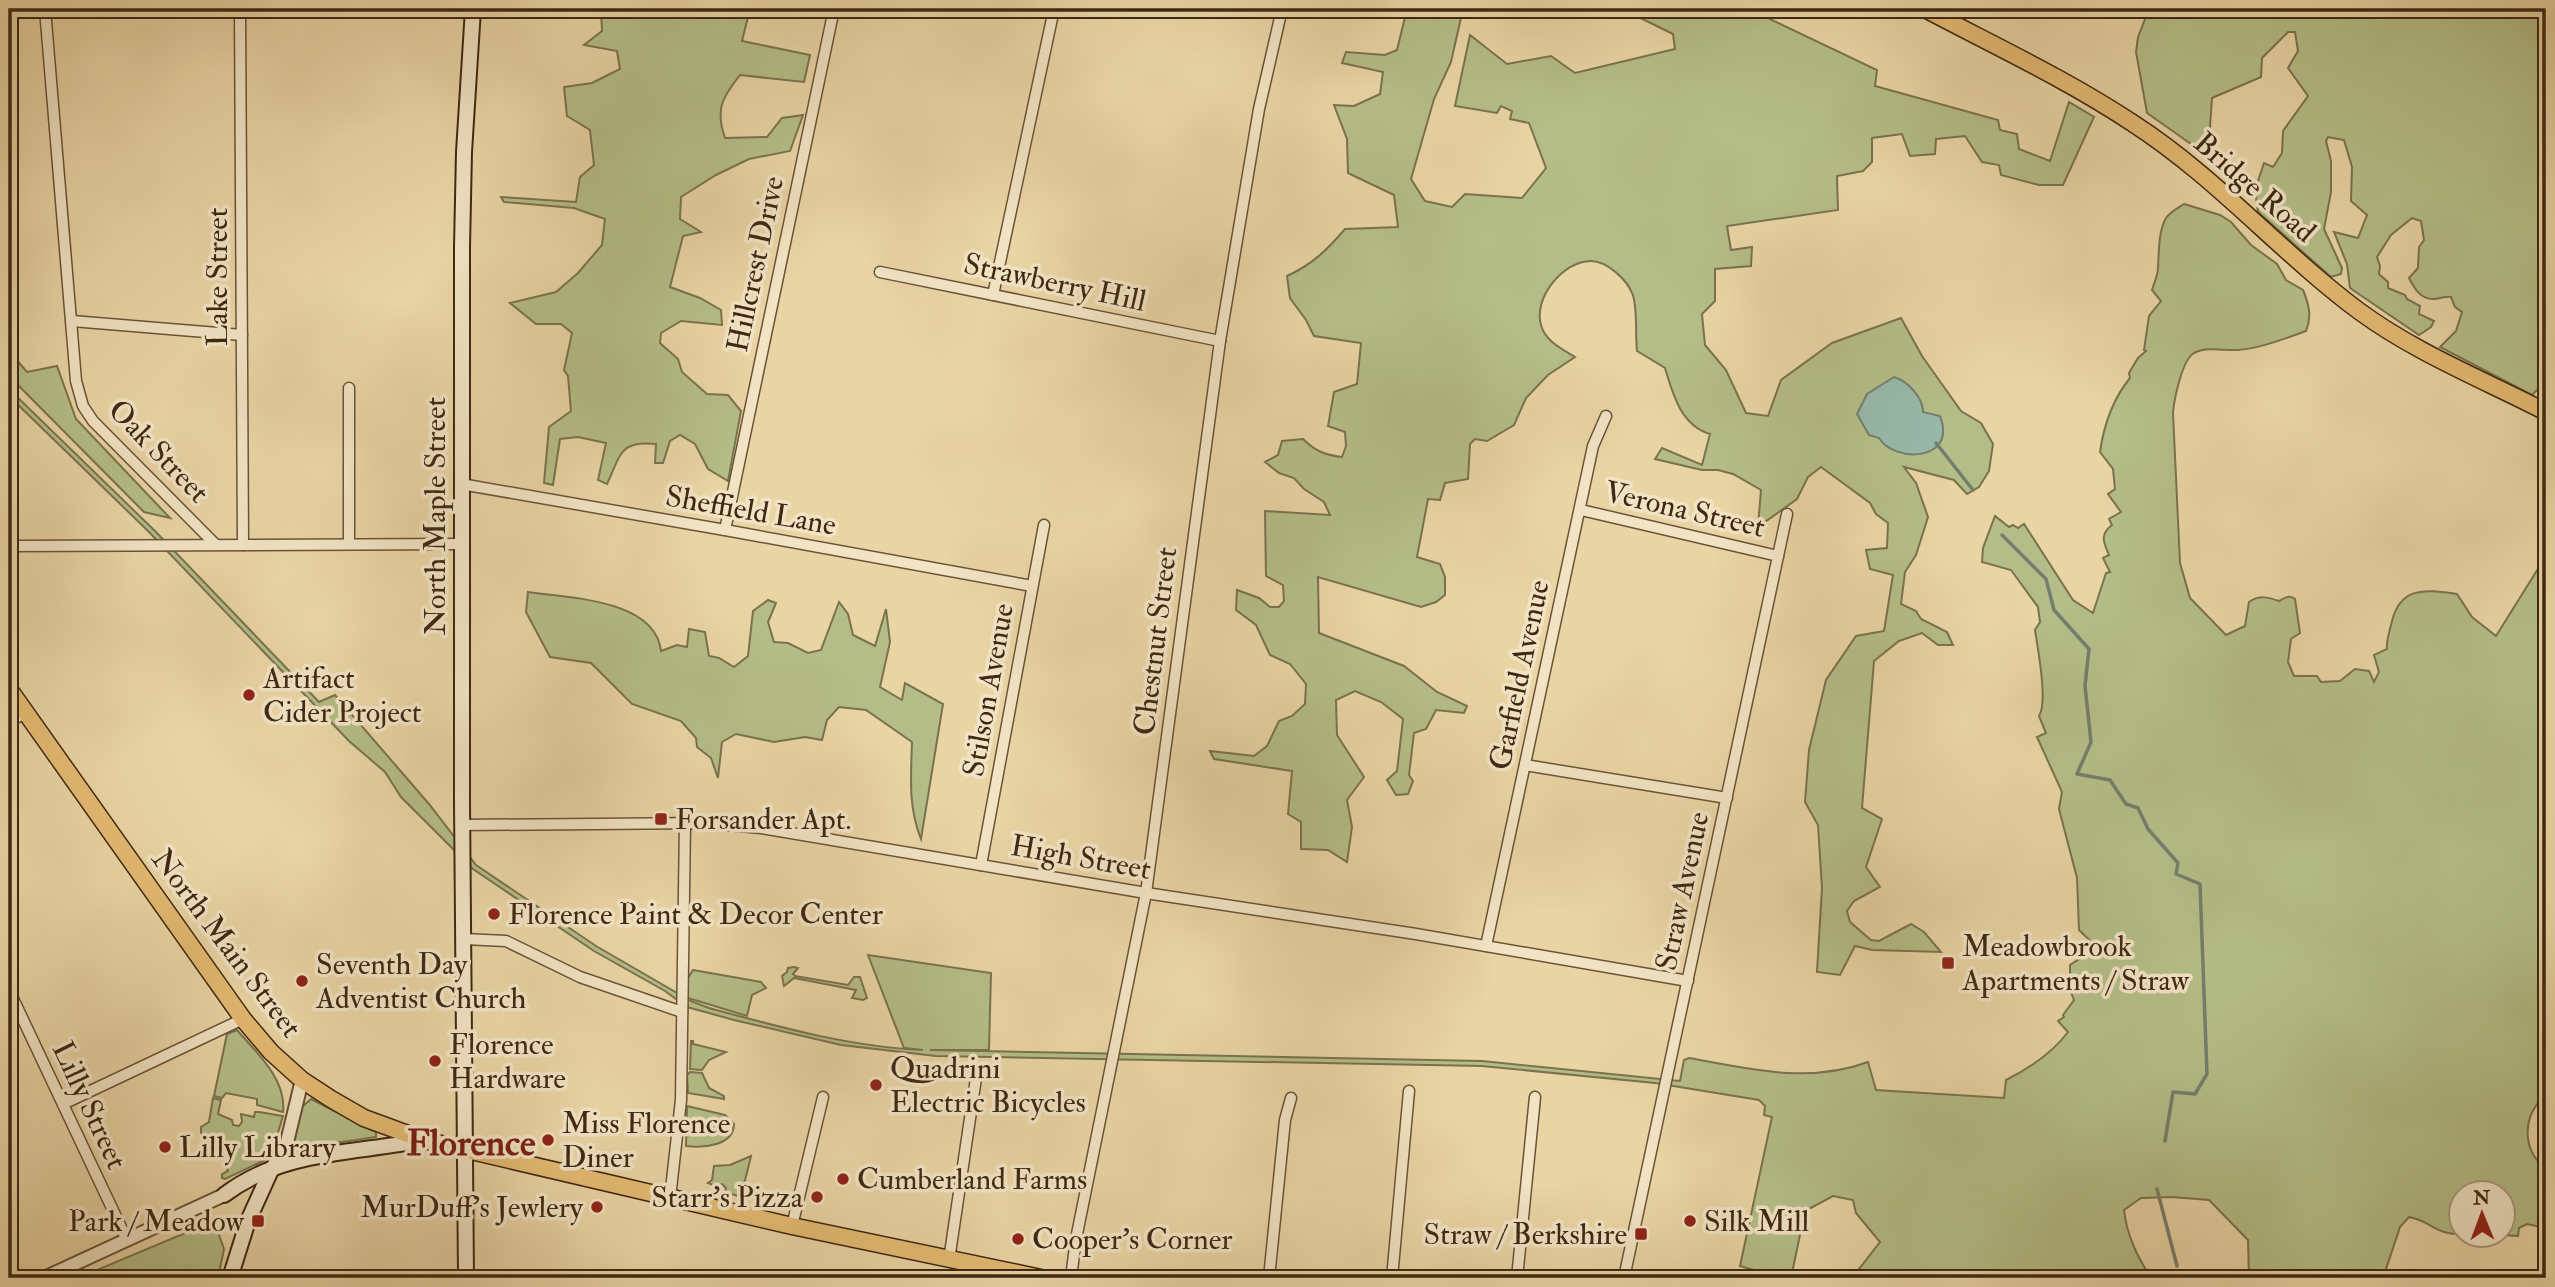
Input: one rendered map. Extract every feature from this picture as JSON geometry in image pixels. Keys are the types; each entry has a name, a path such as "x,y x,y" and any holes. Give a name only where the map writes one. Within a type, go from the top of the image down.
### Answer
{"main road":[{"name":"North Maple Street","path":"466,1278 461,484 463,177 473,9"},
{"name":"Bridge Road","path":"1924,9 2058,80 2142,129 2222,193 2298,262 2379,325 2429,354 2546,412"},
{"name":"North Main Street","path":"9,689 243,1019 271,1052 302,1080 364,1118 424,1140 465,1150 792,1226 1041,1278"},
{"path":"224,1195 235,1186 272,1168 309,1156 393,1147 424,1140"},
{"path":"230,1278 257,1199 272,1168"},
{"path":"224,1195 236,1194 257,1199"}],"street":[{"name":"Oak Street","path":"46,9 76,381 86,412 93,421 215,544"},
{"name":"Lake Street","path":"240,9 243,545"},
{"name":"Hillcrest Drive","path":"725,530 834,9"},
{"path":"993,295 1054,9"},
{"name":"Chestnut Street","path":"1071,1278 1078,1228 1146,894 1220,341 1259,109 1282,9"},
{"name":"Strawberry Hill","path":"880,272 1220,341"},
{"path":"72,321 242,335"},
{"path":"349,388 349,544"},
{"name":"Garfield Avenue","path":"1486,946 1593,444 1606,416"},
{"name":"Sheffield Lane","path":"461,484 1032,586"},
{"name":"Verona Street","path":"1581,510 1778,556"},
{"name":"Straw Avenue","path":"1624,1278 1787,514"},
{"name":"Stilson Avenue","path":"981,865 1044,524"},
{"path":"9,546 461,544"},
{"path":"9,721 26,713"},
{"path":"1525,765 1727,798"},
{"path":"670,1198 681,1107 685,823"},
{"name":"High Street","path":"463,825 685,823 761,828 1146,894 1486,946 1688,981"},
{"path":"464,939 506,941 580,978 682,1012"},
{"name":"Lilly Street","path":"9,990 127,1240"},
{"path":"63,1104 243,1019"},
{"path":"949,1260 976,1078"},
{"path":"272,1168 287,1142 302,1080"},
{"path":"1392,1278 1409,1091"},
{"path":"792,1226 823,1097"},
{"path":"1517,1278 1535,1097"},
{"path":"1269,1278 1285,1120 1291,1098"},
{"path":"44,1278 224,1195"}],"green space":[{"path":"601,9 750,9 742,41 810,55 804,82 740,75 722,104 721,119 725,138 767,137 782,118 803,115 790,151 749,159 716,175 681,197 680,219 701,232 683,236 670,287 700,298 721,310 722,325 681,321 661,333 660,343 678,359 682,372 707,394 728,395 741,411 728,481 708,469 695,444 680,435 670,441 663,463 655,463 656,444 644,443 628,447 619,458 607,484 598,480 606,443 578,437 560,439 553,485 544,483 549,427 571,411 568,376 564,370 572,333 561,324 536,324 510,303 556,292 578,273 602,245 605,219 574,208 504,202 501,197 576,202 580,177 594,165 590,130 567,116 564,87 592,83 620,69 617,51 584,45 602,31"},
{"path":"1407,9 1463,9 1451,62 1434,99 1411,179 1425,201 1452,207 1465,194 1522,198 1546,168 1529,123 1510,119 1512,111 1501,106 1497,113 1455,106 1470,35 1507,64 1551,56 1575,73 1675,49 1673,34 1628,12 1633,9 1749,9 1877,70 1875,86 1998,120 2000,130 2017,134 2019,149 2050,161 2069,102 2094,117 2063,185 2039,185 2001,175 1999,165 1982,162 1965,136 1936,139 1935,154 1910,156 1902,134 1872,138 1872,162 1863,171 1837,176 1838,210 1727,226 1731,250 1752,247 1751,266 1715,269 1715,301 1702,314 1705,345 1726,370 1746,413 1768,416 1781,380 1832,343 1901,318 1922,356 1961,411 1981,423 1993,444 1989,471 1979,487 1967,494 1954,480 1904,467 1916,483 1928,517 1916,555 1905,572 1901,604 1916,611 1921,619 1947,632 1953,645 1938,645 1922,633 1899,641 1874,661 1862,808 1882,819 1866,867 1880,887 1854,901 1847,911 1850,922 1871,940 1879,941 1911,924 1924,932 1941,952 1872,950 1855,946 1840,975 1817,972 1822,888 1818,825 1805,802 1809,750 1826,680 1856,636 1884,631 1893,575 1870,569 1866,550 1887,548 1888,523 1876,514 1870,503 1821,467 1808,477 1797,499 1758,527 1761,490 1733,474 1655,459 1662,448 1702,465 1710,434 1700,430 1685,416 1675,398 1665,368 1637,351 1636,312 1632,293 1616,272 1597,262 1580,263 1570,267 1552,283 1542,304 1541,325 1546,336 1575,357 1548,375 1526,398 1514,425 1487,441 1475,439 1470,444 1468,479 1445,483 1440,500 1428,499 1417,557 1440,564 1445,577 1445,595 1436,602 1421,607 1318,577 1319,633 1404,666 1437,692 1467,706 1464,713 1436,710 1426,729 1414,733 1409,775 1413,781 1408,794 1396,795 1387,780 1397,771 1403,719 1381,702 1355,691 1336,700 1337,735 1364,777 1347,800 1352,827 1347,862 1328,850 1301,849 1301,822 1288,814 1292,771 1214,759 1210,751 1254,756 1267,746 1279,721 1292,716 1305,704 1306,684 1290,664 1270,655 1256,625 1236,610 1237,590 1259,598 1270,607 1279,607 1284,601 1283,585 1266,576 1265,511 1330,515 1324,502 1304,489 1294,478 1279,473 1265,462 1278,455 1282,441 1303,439 1321,452 1342,457 1346,446 1345,432 1328,426 1334,392 1357,384 1361,343 1314,336 1290,298 1287,276 1319,256 1345,229 1398,227 1394,195 1348,173 1347,139 1334,105 1354,106 1380,94 1383,72 1342,63 1346,52 1385,55 1397,50"},
{"path":"2149,9 2546,9 2546,381 2532,395 2440,347 2456,331 2462,312 2455,307 2451,297 2429,299 2422,295 2409,278 2418,268 2419,247 2424,240 2421,221 2412,218 2391,235 2377,257 2379,274 2388,282 2388,288 2405,295 2420,306 2419,314 2434,321 2431,327 2419,335 2350,288 2347,264 2334,232 2358,238 2367,215 2351,201 2352,167 2344,140 2328,137 2326,141 2331,161 2331,192 2324,229 2342,268 2341,274 2331,277 2258,212 2255,190 2264,163 2273,167 2282,153 2283,131 2308,96 2288,68 2298,51 2295,32 2288,32 2262,58 2261,77 2212,98 2208,156 2147,113 2136,52 2138,37"},
{"path":"2184,204 2220,215 2231,222 2251,245 2277,264 2286,280 2303,290 2309,310 2306,331 2255,347 2194,353 2182,372 2177,390 2173,413 2180,563 2190,598 2226,635 2245,626 2249,602 2264,597 2279,601 2291,597 2295,599 2300,633 2291,639 2288,662 2294,676 2317,676 2321,682 2340,681 2355,669 2369,671 2374,682 2379,672 2374,655 2387,649 2392,621 2402,601 2426,591 2457,594 2472,617 2496,636 2546,556 2546,1095 2532,1112 2528,1132 2532,1152 2546,1169 2546,1228 2527,1224 2519,1228 2516,1236 2516,1178 2446,1178 2446,1232 2409,1217 2400,1227 2383,1278 2249,1278 2248,1240 2209,1200 2172,1197 2141,1198 2124,1210 2133,1246 2151,1278 1852,1278 1880,1242 1856,1213 1853,1200 1833,1196 1805,1211 1791,1278 1782,1278 1740,1266 1772,1117 1764,1115 1765,1106 1759,1100 1655,1083 1482,1066 936,1056 841,1045 687,1007 665,991 594,951 473,869 401,797 385,772 349,741 148,531 9,396 9,389 156,532 319,702 335,695 429,804 476,865 596,946 691,1001 709,1008 842,1040 869,1045 923,1050 904,1048 868,955 991,973 989,1050 930,1050 1482,1061 1680,1081 1684,1060 1689,1058 1756,1070 1801,1073 1846,1069 1868,1062 1876,1090 2004,1098 2006,1080 2040,1059 2068,1032 2058,1021 2064,1017 2074,1000 2070,990 2070,965 2079,959 2073,953 2077,949 2091,954 2103,953 2079,930 2077,878 2059,809 2062,792 2037,737 2046,733 2039,716 2043,699 2035,630 2040,622 2038,607 2011,570 1982,562 1983,548 1995,516 2009,527 2013,525 2018,528 2024,524 2073,600 2093,613 2106,573 2110,572 2103,558 2109,555 2104,543 2105,532 2112,525 2109,519 2121,512 2108,494 2115,489 2113,469 2100,452 2104,432 2114,404 2130,378 2129,373 2146,351 2149,316 2161,301 2152,290 2158,271 2159,243 2163,224 2174,210"},
{"path":"9,351 27,372 57,366 76,419 170,518 144,512 9,376"},
{"path":"528,592 607,604 627,611 643,621 655,634 661,651 677,645 687,647 689,629 705,632 709,656 719,658 734,667 748,656 753,611 768,600 776,603 768,622 774,642 788,643 808,653 821,650 839,602 848,614 853,635 875,646 886,609 890,642 880,687 902,700 905,683 943,704 921,839 912,803 912,742 866,710 839,707 827,720 822,740 805,737 774,742 736,734 722,742 718,778 711,758 697,747 696,738 681,721 632,704 591,663 550,657 526,612"},
{"path":"788,968 798,968 793,974 795,976 848,985 854,977 860,977 867,998 852,998 856,990 794,978 784,986 782,976"},
{"path":"693,970 761,982 766,988 752,995 747,1016 688,998 688,978"},
{"path":"237,1030 261,1056 275,1077 283,1100 283,1112 257,1105 257,1099 226,1093 222,1098 214,1096 227,1034"},
{"path":"691,1041 693,1044 726,1052 709,1060 702,1070 690,1069"},
{"path":"690,1072 702,1073 709,1088 724,1096 724,1099 688,1093 687,1075"},
{"path":"213,1098 221,1100 218,1114 232,1120 233,1125 239,1126 242,1122 241,1114 254,1117 255,1112 259,1112 283,1116 267,1159 225,1179 222,1174 228,1171 214,1138 206,1141 201,1133 201,1127 209,1122"},
{"path":"311,1099 376,1132 376,1137 302,1148 296,1144 295,1138 302,1107"},
{"path":"687,1106 725,1115 734,1124 733,1131 729,1137 716,1144 686,1146"},
{"path":"751,1156 741,1197 725,1192 726,1188 722,1184 715,1186 708,1183 712,1180 714,1166 730,1165"},
{"path":"197,1228 218,1232 224,1249 218,1278 78,1278"}],"shaded area":[{"path":"1894,377 1914,391 1923,412 1940,416 1943,431 1940,442 1933,450 1922,454 1897,452 1879,438 1869,435 1857,414 1867,394"}],"waterway":[{"path":"1936,443 1973,490"},
{"path":"2002,535 2046,579 2054,610 2089,649 2085,686 2091,742 2077,774 2110,780 2126,804 2138,808 2148,829 2178,863 2176,874 2200,884 2207,1074 2195,1094 2173,1092 2165,1141"},
{"path":"2157,1189 2177,1266"}],"place":[{"name":"Artifact Cider Project","path":"249,695"},
{"name":"Forsander Apt.","path":"661,819"},
{"name":"Florence Paint & Decor Center","path":"494,914"},
{"name":"Meadowbrook Apartments / Straw","path":"1948,963"},
{"name":"Seventh Day Adventist Church","path":"302,981"},
{"name":"Florence Hardware","path":"435,1061"},
{"name":"Quadrini Electric Bicycles","path":"876,1085"},
{"name":"Miss Florence Diner","path":"548,1140"},
{"name":"Lilly Library","path":"165,1147"},
{"name":"Cumberland Farms","path":"843,1179"},
{"name":"Starr's Pizza","path":"817,1197"},
{"name":"MurDuff's Jewlery","path":"597,1207"},
{"name":"Park / Meadow","path":"258,1221"},
{"name":"Silk Mill","path":"1690,1221"},
{"name":"Straw / Berkshire","path":"1641,1234"},
{"name":"Cooper's Corner","path":"1018,1239"}],"district":[{"name":"Florence","path":"471,1142"}]}
